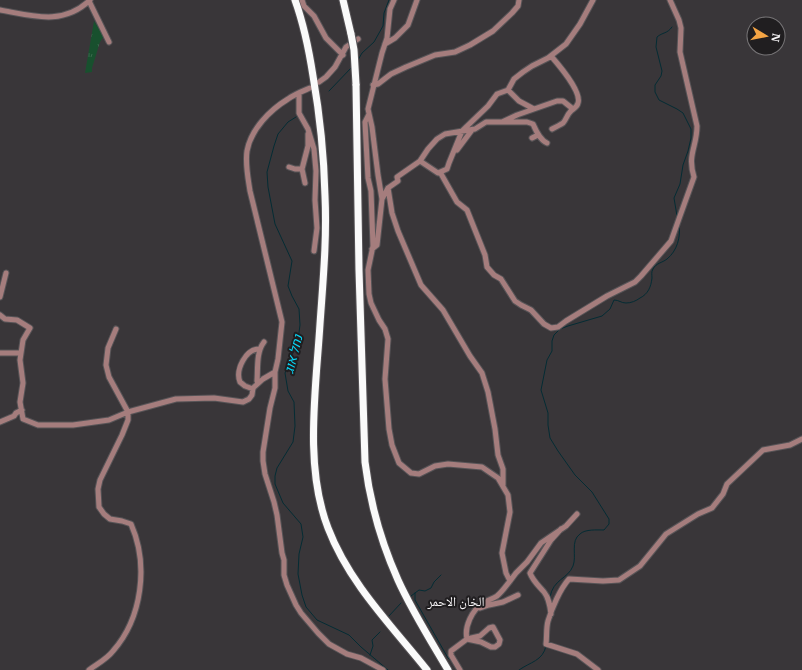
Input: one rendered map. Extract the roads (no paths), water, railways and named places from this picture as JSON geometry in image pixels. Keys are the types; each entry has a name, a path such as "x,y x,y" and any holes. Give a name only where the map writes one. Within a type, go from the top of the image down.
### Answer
{"highway":[{"path":"295,0 309,54 318,102 323,144 325,182 325,238 314,430 314,465 317,489 327,527 348,571 368,598 427,670"},
{"path":"344,0 354,50 356,84 358,270 365,455 368,485 380,532 398,580 413,610 448,670"}],"street":[{"path":"0,10 51,18 78,10 89,0 109,42"},
{"path":"302,0 304,6 314,16 326,38 343,55"},
{"path":"372,249 377,245 382,199 368,109 373,85 388,38 390,9 394,0"},
{"path":"385,44 395,38 408,25 417,0"},
{"path":"373,85 378,84 390,74 435,55 456,52 470,45 493,31 518,6 519,0"},
{"path":"420,161 438,173 448,170 462,132 488,106 497,94 508,90 514,79 566,44 580,24 593,0"},
{"path":"440,172 457,202 468,210 485,255 487,267 494,275 501,279 515,301 531,310 544,324 551,328 558,327 566,320 607,296 635,282 672,241 694,177 691,157 697,136 697,126 680,52 679,20 670,0"},
{"path":"319,82 326,78 336,67 346,47 358,39"},
{"path":"550,56 557,63 577,91 578,103 562,124 552,129"},
{"path":"310,88 290,98 272,111 256,131 250,141 247,152 247,170 250,191 282,322 278,359 274,372 275,388 270,408 263,461 266,479 276,508 284,560 284,575 287,586 301,613 329,644 347,654 361,658 383,670"},
{"path":"508,90 520,101 534,109"},
{"path":"299,94 299,112 308,129 314,149 317,228 314,251"},
{"path":"502,122 518,114 557,101 563,101 573,109"},
{"path":"369,114 364,122 368,178 371,191 372,249 368,270 369,294 371,303 385,329 388,339 385,379 389,429 395,456 399,463 411,473 419,474 443,464 482,467 494,474 508,495 510,512 502,554 506,573 510,581"},
{"path":"382,199 388,188 398,181 397,177 420,161 437,139 445,134 472,130 486,122 527,122 533,124 538,134 547,144"},
{"path":"305,183 302,169 308,146 308,129"},
{"path":"453,154 472,130"},
{"path":"532,138 538,134"},
{"path":"289,167 302,169"},
{"path":"388,188 392,213 398,231 422,285 443,310 470,356 482,373 488,392 495,429 498,455 502,469 503,486"},
{"path":"0,297 6,273"},
{"path":"0,315 5,318 17,320 30,328 23,340 20,360 23,383 20,402 23,419 38,425 66,425 109,420 128,412 176,399 214,398 243,402 249,399 252,395 253,389 258,383 274,372"},
{"path":"89,670 112,653 124,638 132,622 139,597 141,563 131,524 122,520 110,519 99,507 98,489 100,480 128,420 128,412 109,377 106,365 108,348 116,329"},
{"path":"258,383 258,360 260,349 264,342"},
{"path":"253,389 240,382 238,374 245,358 253,351 260,349"},
{"path":"0,354 21,353"},
{"path":"0,422 14,416 22,410"},
{"path":"598,670 577,654 546,644 548,622 562,588 569,579 603,581 619,580 640,566 666,534 698,514 712,508 723,494 727,484 763,450 790,445 802,439"},
{"path":"467,639 465,634 468,623 476,609 482,604 496,597 527,562 541,543 566,526 577,514"},
{"path":"551,614 550,604 545,592 532,580 530,572 551,540 561,529"},
{"path":"476,609 503,602 518,595"},
{"path":"460,670 450,655 451,650 467,639 480,636 489,628 493,627 500,640 496,647 491,647 481,642 467,639"}],"waterway":[{"name":"נחל אוג","path":"358,60 362,53 374,42 383,26 384,13 389,0"},
{"path":"672,27 657,37 656,47 662,71 661,76 655,85 655,92 659,100 683,113 691,129 691,138 683,165 680,184 674,198 677,216"},
{"name":"נחל אוג","path":"329,91 352,67"},
{"name":"נחל אוג","path":"296,117 288,122 278,134 267,172 268,187 275,224 292,261 288,286 299,309 300,325 298,340 285,373 288,391 294,402 295,426 293,442 277,468 275,484 283,503 301,524 303,537 299,554 298,574 306,607 317,620 349,635 388,670"},
{"path":"550,597 554,586 568,574 573,566 574,545 577,537 585,531 604,530 609,524 609,519 592,492 575,475 550,438 548,413 541,390 547,360 552,351 552,341 554,335 560,329 602,316 610,309 614,300 630,303 645,294 650,287 654,267 667,259 676,248 679,239 679,225"},
{"path":"411,596 419,590 425,591 431,588 434,582 441,575"},
{"path":"415,593 415,600 448,658 453,662"},
{"path":"389,616 401,603"},
{"path":"370,655 373,646 372,640 380,632"},
{"path":"519,670 536,661 542,655 546,646"}],"district":[{"name":"الخان الاحمر","path":"456,601"}]}
